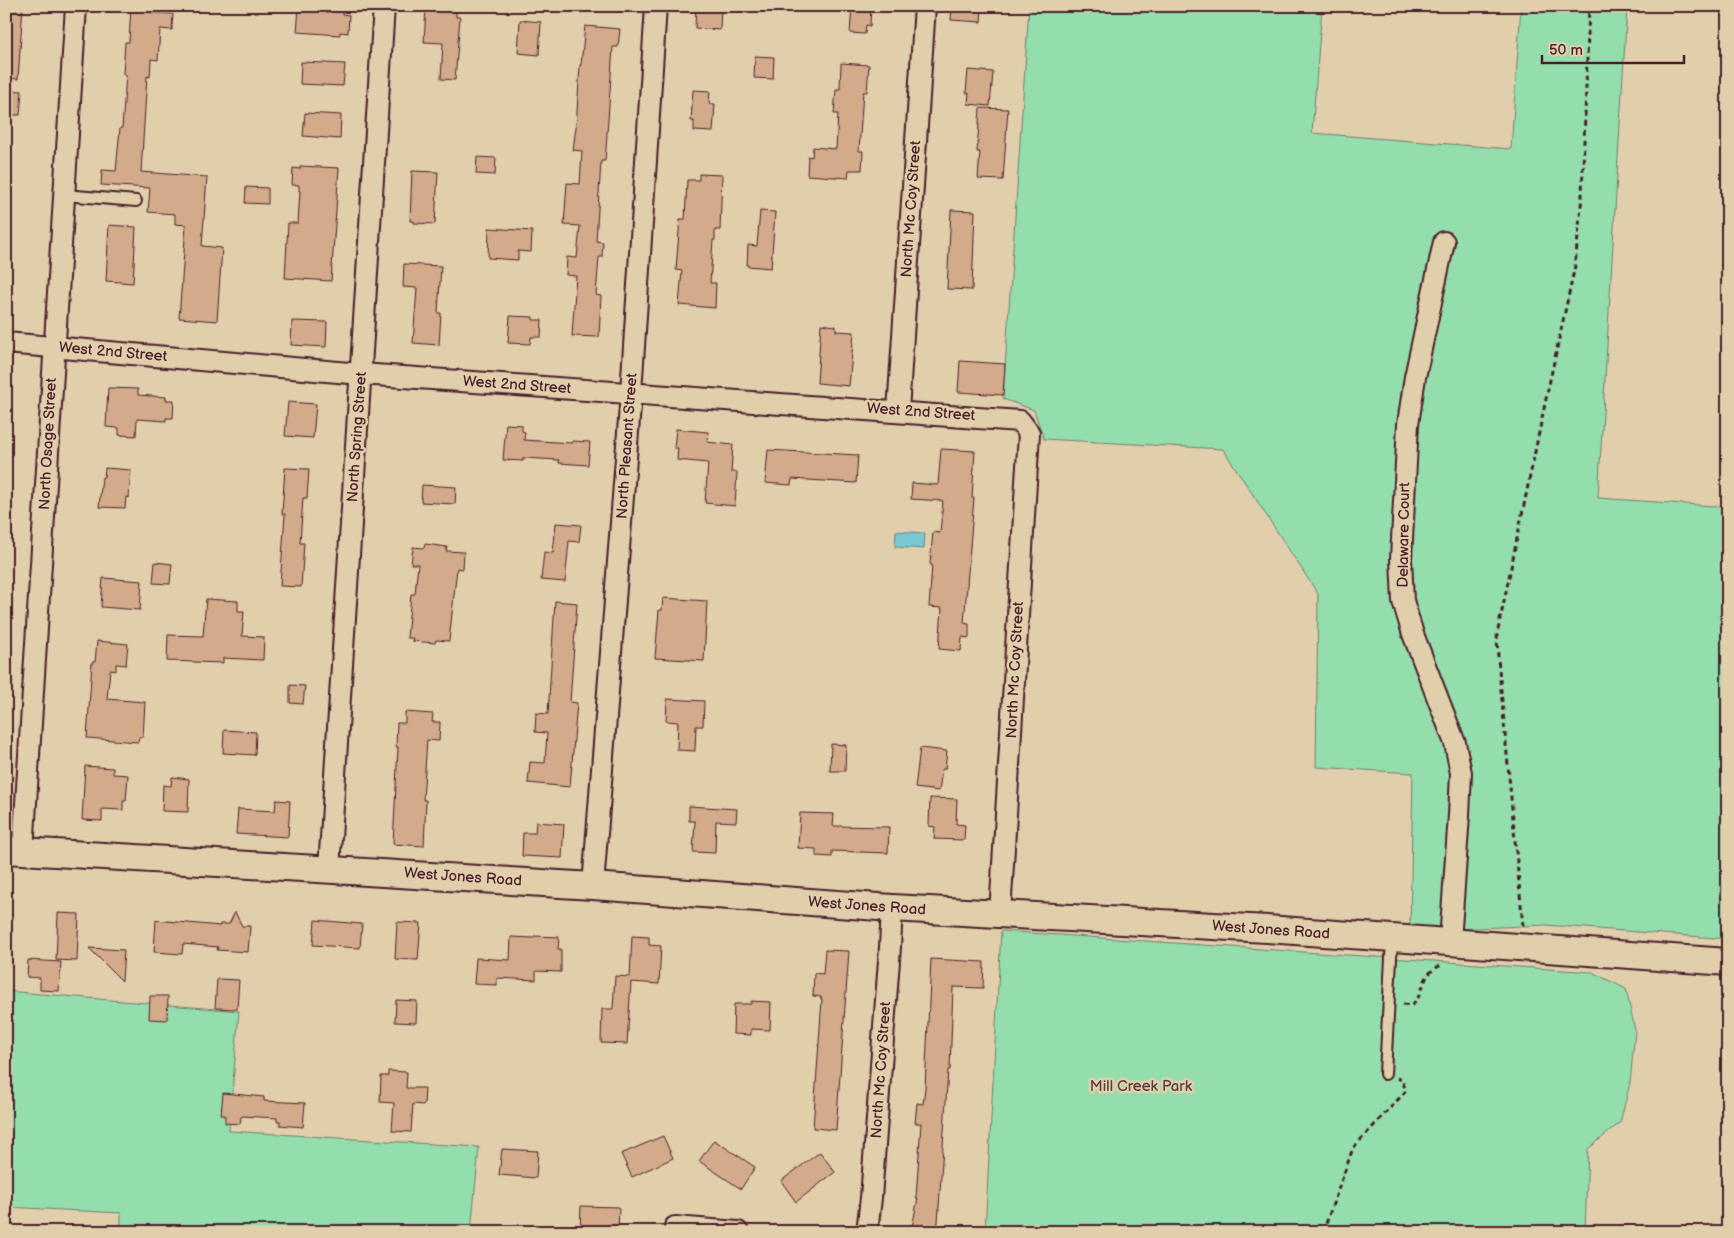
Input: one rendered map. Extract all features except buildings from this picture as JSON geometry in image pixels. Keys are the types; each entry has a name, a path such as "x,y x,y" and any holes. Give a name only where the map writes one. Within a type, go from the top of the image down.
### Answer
{"street":[{"name":"North Osage Street","path":"15,850 54,347 76,6"},
{"name":"North Spring Street","path":"329,869 384,6"},
{"name":"North Pleasant Street","path":"593,886 631,393 656,6"},
{"name":"North Mc Coy Street","path":"898,411 925,6"},
{"name":"Delaware Court","path":"1444,242 1415,377 1408,424 1401,559 1403,601 1413,634 1456,743 1461,773 1447,953"},
{"name":"West 2nd Street","path":"6,343 361,374 1007,418 1020,421 1025,427"},
{"name":"North Mc Coy Street","path":"1000,914 1029,433 1025,427"},
{"name":"West Jones Road","path":"15,850 593,886 892,908 1267,929 1392,938 1447,953 1525,948 1728,962"},
{"name":"North Mc Coy Street","path":"867,1232 872,1188 892,908"},
{"path":"675,1227 738,1232"}],"lane":[{"path":"64,195 136,201"},
{"path":"1385,1074 1392,938"}],"path":[{"path":"1525,948 1497,635 1575,266 1582,196 1589,6"},
{"path":"1388,1003 1412,1005 1419,998 1424,981 1430,972 1439,966 1447,953"},
{"path":"1323,1232 1354,1148 1406,1091 1402,1080 1385,1074"}],"green space":[{"path":"1029,6 1322,6 1312,133 1511,149 1521,6 1627,6 1598,498 1728,507 1728,939 1546,925 1410,931 1413,773 1316,767 1318,594 1223,449 1044,439 1034,410 1003,399"},
{"name":"Mill Creek Park","path":"1001,931 1592,972 1626,989 1635,1030 1630,1083 1620,1123 1588,1149 1585,1232 985,1232"},
{"path":"6,991 239,1011 229,1131 479,1147 471,1232 121,1232 121,1213 6,1207"}],"water":[{"path":"896,531 925,533 924,549 895,547"}]}
